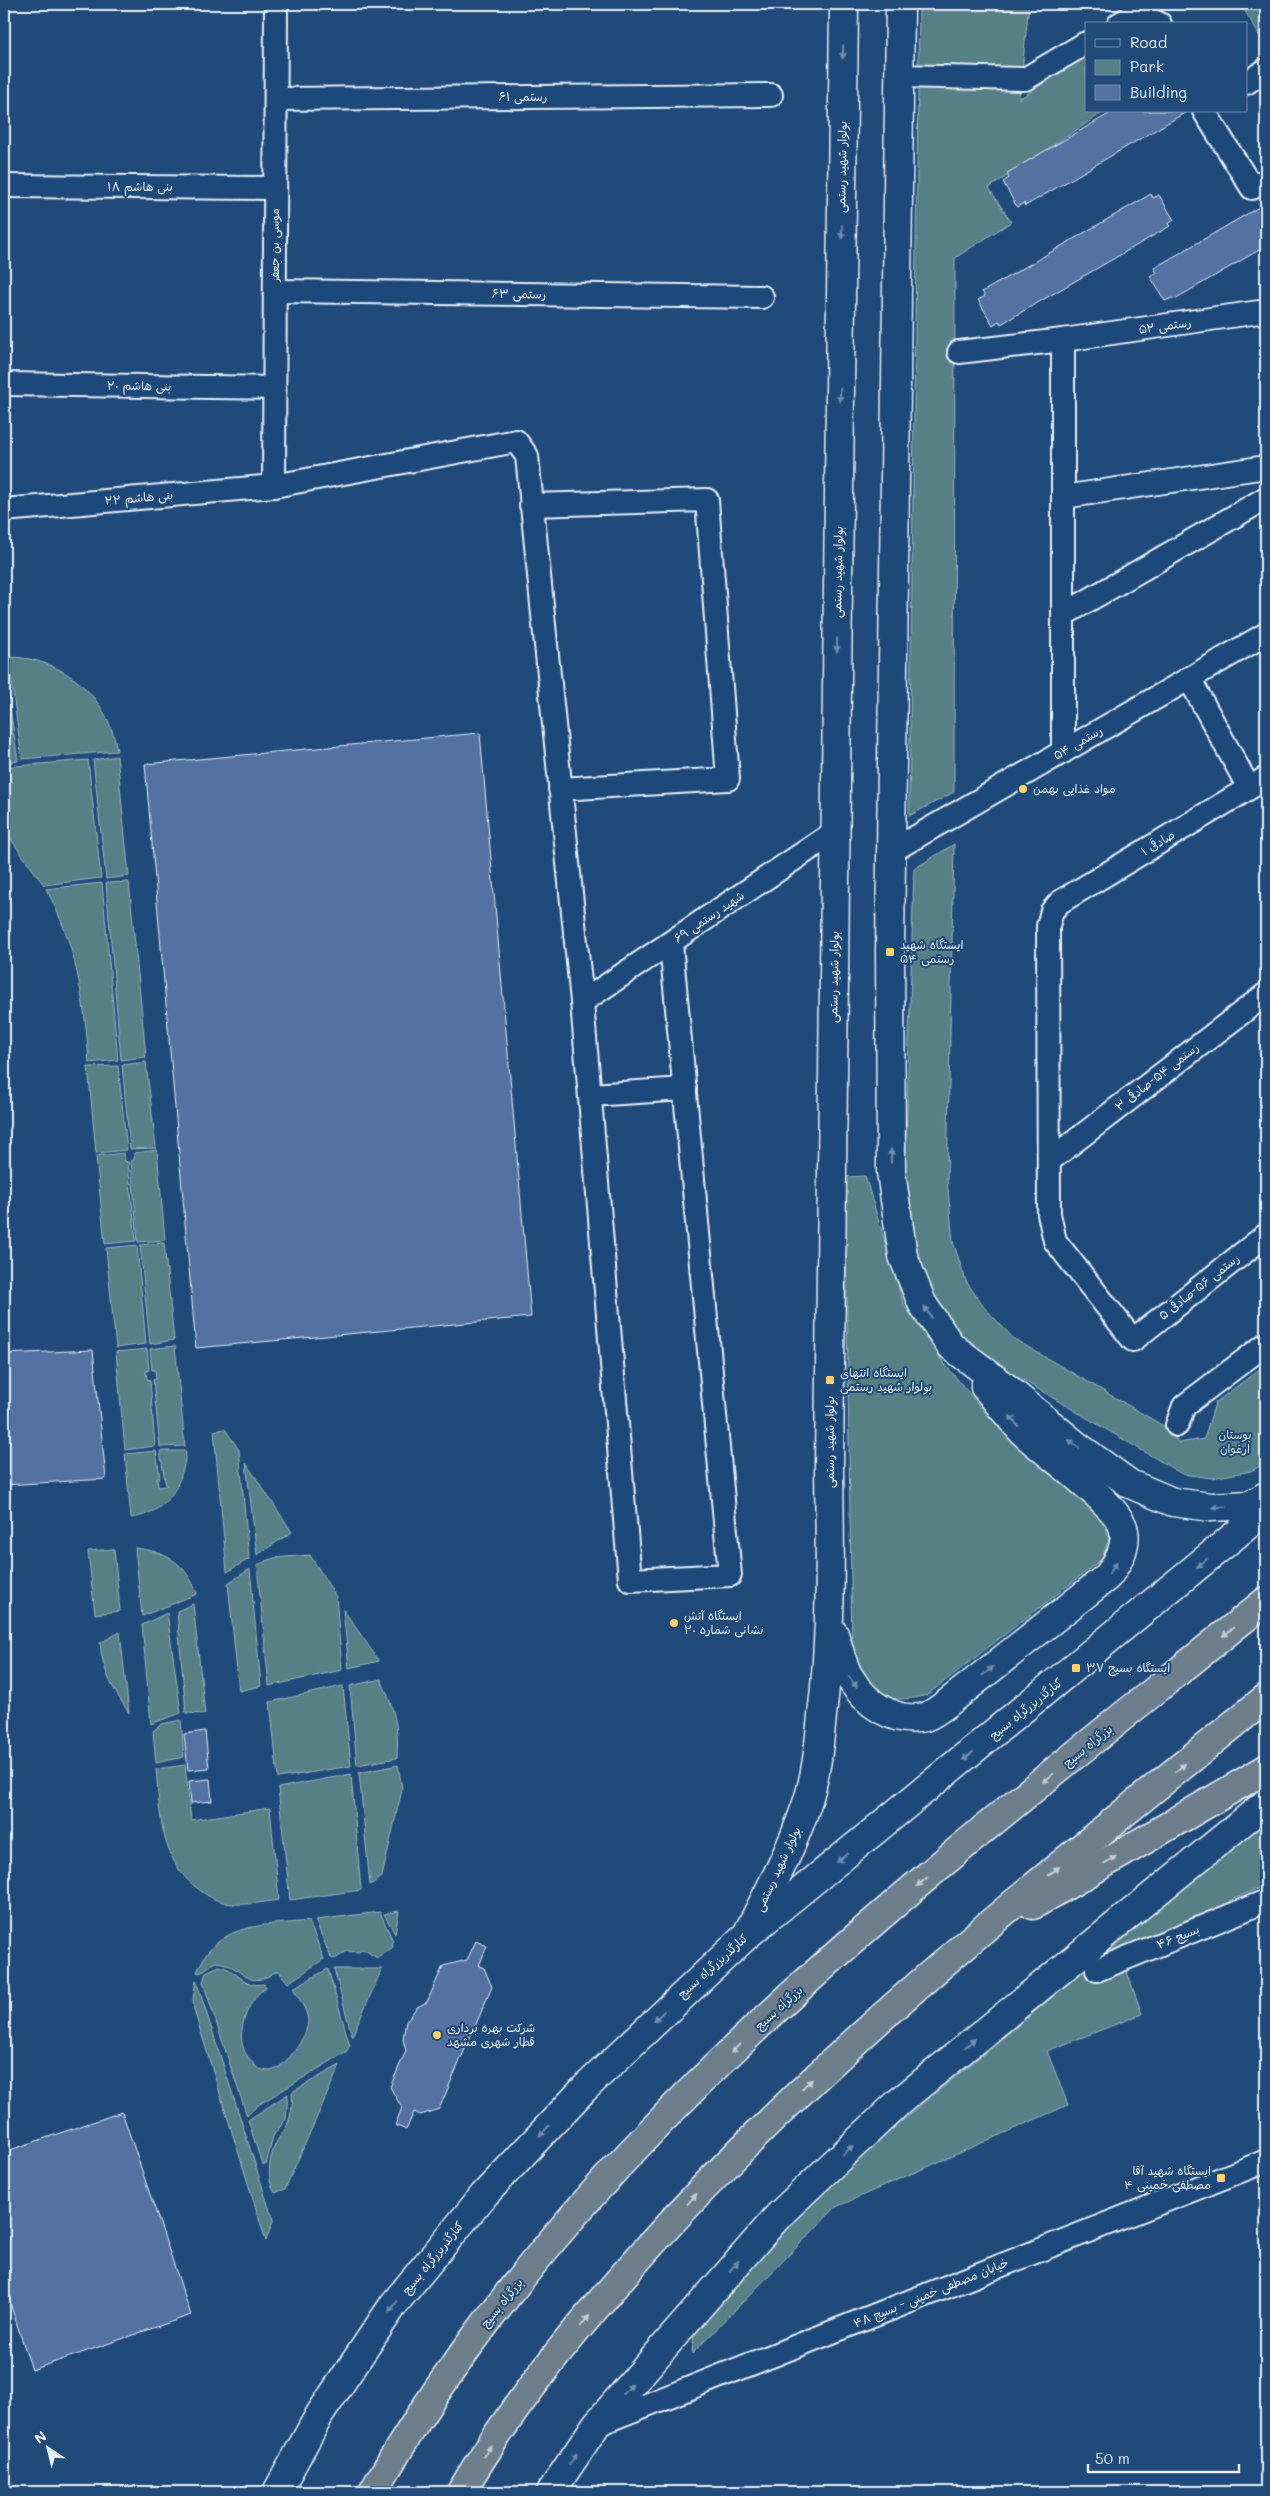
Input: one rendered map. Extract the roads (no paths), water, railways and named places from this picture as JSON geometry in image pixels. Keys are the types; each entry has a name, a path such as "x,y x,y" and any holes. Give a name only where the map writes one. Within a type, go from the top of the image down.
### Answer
{"highway":[{"name":"بزرگراه بسیج","path":"373,2492 402,2443 471,2341 550,2245 646,2138 748,2036 873,1923 1266,1601"},
{"path":"461,2492 532,2386 607,2294 701,2189 800,2090 962,1946 1266,1698"},
{"path":"962,1946 1266,1769"}],"main road":[{"name":"بولوار شهید رستمی","path":"746,1936 790,1848 807,1804 819,1746 827,1675 830,1621 829,1467 844,4"},
{"path":"830,1621 849,1678 866,1698 881,1710 896,1716 912,1718 927,1716 945,1705 1108,1576 1118,1561 1124,1545 1124,1529 1113,1510 1022,1430 951,1346 922,1303 903,1256 891,1172 890,852 900,4"},
{"path":"951,1346 1003,1385 1076,1445 1130,1484 1173,1502 1211,1507 1250,1505 1266,1496"},
{"name":"کنارگذربزرگراه بسیج","path":"277,2492 320,2414 394,2304 484,2195 585,2088 746,1936 1266,1510"},
{"path":"551,2492 596,2425 778,2214 892,2109 1266,1803"},
{"path":"260,2492 320,2414"}],"street":[{"name":"موسی بن جعفر","path":"274,486 276,4"},
{"path":"1130,13 1155,22"},
{"path":"899,76 1026,79 1085,44"},
{"path":"1248,82 1266,70"},
{"name":"رستمی ۶۱","path":"276,99 771,95"},
{"path":"1205,112 1252,188 1266,180"},
{"name":"بنی هاشم ۱۸","path":"4,186 275,188"},
{"name":"رستمی ۶۳","path":"275,291 762,297"},
{"name":"رستمی ۵۲","path":"959,352 1063,340 1266,311"},
{"path":"1063,340 1063,752"},
{"name":"بنی هاشم ۲۰","path":"4,384 274,388"},
{"name":"بنی هاشم ۲۲","path":"4,510 274,486 516,441 526,456 531,505"},
{"path":"1063,497 1266,467"},
{"path":"1063,615 1266,498"},
{"path":"560,789 728,779 708,500 531,505 560,789 582,1002 630,1580 730,1576 671,944"},
{"name":"رستمی ۵۴","path":"890,852 1266,634"},
{"path":"1189,678 1258,783"},
{"name":"صادقی ۱","path":"1049,1161 1048,926 1052,911 1060,902 1258,783"},
{"name":"شهید رستمی ۶۹","path":"582,1002 836,832"},
{"name":"رستمی ۵۴-صادقی ۳","path":"1049,1161 1266,994"},
{"path":"590,1095 684,1089"},
{"name":"رستمی ۵۶-صادقی ۵","path":"1049,1161 1049,1214 1055,1241 1133,1340 1266,1235"},
{"path":"1177,1425 1184,1406 1266,1344"},
{"name":"بسیج ۴۶","path":"1097,1970 1264,1908"},
{"name":"خیابان مصطفی خمینی - بسیج ۴۸","path":"596,2425 1266,2161"}],"place":[{"name":"مواد غذایی بهمن","path":"1023,789"},
{"name":"ایستگاه شهید رستمی ۵۴","path":"890,952"},
{"name":"ایستگاه انتهای بولوار شهید رستمی","path":"830,1380"},
{"name":"ایستگاه آتش نشانی شماره ۲۰","path":"674,1623"},
{"name":"ایستگاه بسیج ۳۷","path":"1076,1668"},
{"name":"شرکت بهره برداری قطار شهری مشهد","path":"437,2035"},
{"name":"ایستگاه شهید آقا مصطفی خمینی ۴","path":"1221,2178"}],"park label":[{"name":"بوستان ارغوان","path":"1235,1442"}]}
